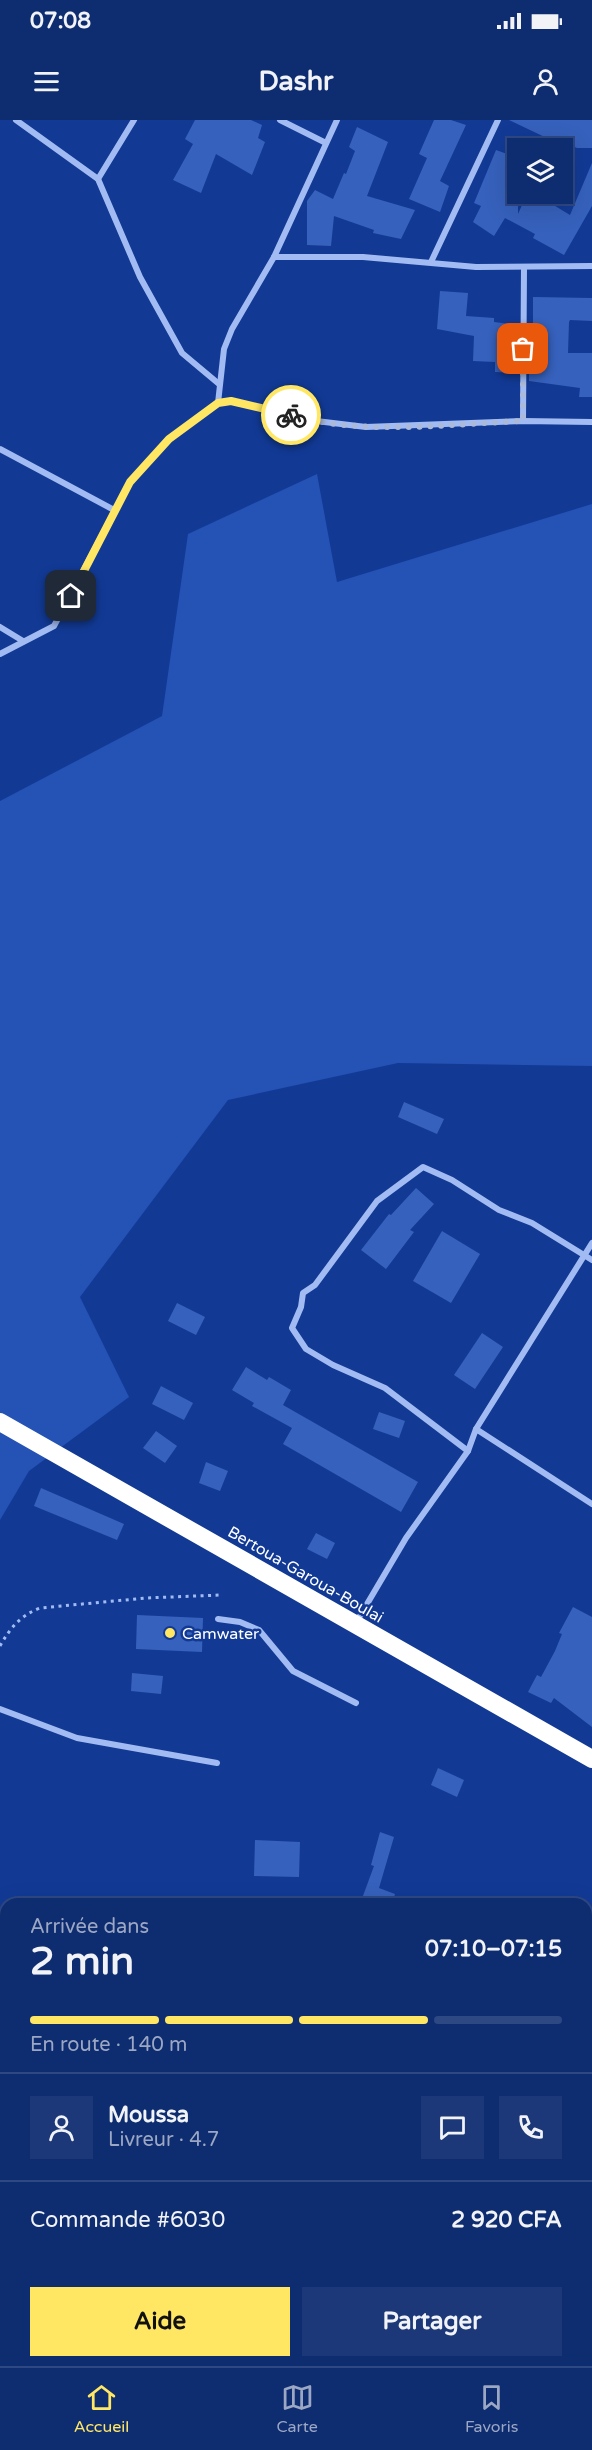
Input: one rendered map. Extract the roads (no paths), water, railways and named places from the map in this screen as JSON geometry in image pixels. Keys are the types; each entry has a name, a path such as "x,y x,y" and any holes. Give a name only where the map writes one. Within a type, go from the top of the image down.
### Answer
{"highway":[{"name":"Bertoua-Garoua-Boulai","path":"0,1422 592,1759"}],"street":[{"path":"16,120 98,179 140,277 182,353 219,384"},
{"path":"98,179 134,120"},
{"path":"280,120 326,143"},
{"path":"218,403 224,350 232,329 274,257 337,120"},
{"path":"430,262 498,120"},
{"path":"274,257 363,257 476,267 592,266"},
{"path":"523,421 524,267"},
{"path":"0,654 23,640 54,626 61,617 130,482 169,439 218,403 231,401 308,420 366,427 523,421 592,422"},
{"path":"0,449 114,510"},
{"path":"0,627 23,640"},
{"path":"468,1451 385,1388 333,1365 306,1349 292,1328 301,1307 303,1293 315,1285 377,1201 423,1167 452,1180 499,1210 541,1228 592,1260"},
{"path":"355,1625 406,1538 468,1451 476,1429 592,1243"},
{"path":"476,1429 592,1504"},
{"path":"218,1619 240,1622 259,1630 293,1671 356,1703"},
{"path":"0,1709 77,1738 217,1763"}],"place":[{"name":"Camwater","path":"170,1633"}]}
